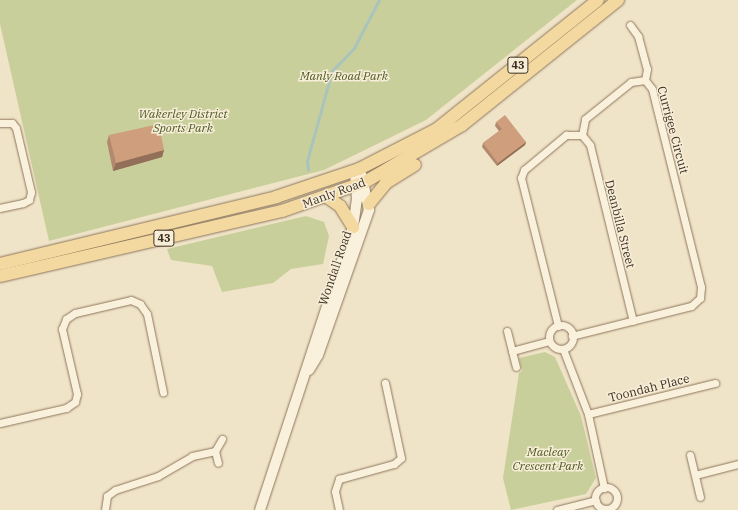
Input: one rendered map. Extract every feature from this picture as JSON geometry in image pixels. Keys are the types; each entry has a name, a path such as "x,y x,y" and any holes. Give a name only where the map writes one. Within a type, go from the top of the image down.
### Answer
{"main road":[{"name":"Manly Road","path":"0,264 276,197 357,170 437,129 598,0"},
{"name":"Manly Road","path":"0,276 327,197 361,184 462,125 618,0"},
{"path":"369,204 386,183 450,142 462,125"},
{"name":"Wondall Road","path":"307,373 318,355 369,204 357,170"},
{"name":"Wondall Road","path":"260,510 307,373 310,353 353,227 361,184"},
{"path":"327,197 340,206 353,227"}],"street":[{"path":"630,25 638,36 647,69 645,80"},
{"name":"Currigee Circuit","path":"572,336 691,306 701,292 652,89 645,80 631,82 585,119 582,135"},
{"path":"0,123 12,122 16,128 31,192 29,200 23,203 0,208"},
{"path":"558,326 521,178 524,170 566,135 582,135"},
{"name":"Deanbilla Street","path":"582,135 590,145 633,321"},
{"path":"0,423 66,408 75,402 77,394 62,329 66,319 75,313 131,300 140,304 147,314 163,392"},
{"path":"558,326 568,328 572,336 570,344 563,349 556,348 549,341 550,332 558,326"},
{"path":"507,331 516,367"},
{"path":"512,351 549,341"},
{"path":"563,349 588,414 604,488"},
{"path":"339,510 335,491 339,479 394,464 401,458 385,383"},
{"name":"Toondah Place","path":"588,414 715,383"},
{"path":"218,463 215,451 222,439"},
{"path":"105,510 107,496 115,490 158,476 192,456 215,451"},
{"path":"690,455 700,497"},
{"path":"695,475 738,464"},
{"path":"604,488 612,489 617,495 616,503 610,509 601,507 596,500 597,492 604,488"},
{"path":"558,510 596,500"}],"green space":[{"path":"0,0 577,0 426,120 324,170 49,241 0,24"},
{"path":"306,216 324,222 329,236 323,264 291,269 273,283 222,292 212,266 171,260 167,249"},
{"name":"Macleay Crescent Park","path":"545,352 555,357 581,416 596,478 586,494 511,510 503,478 519,373 522,371 519,358"}],"building":[{"path":"505,115 526,142 498,163 483,143 502,129 496,122"},
{"path":"159,124 164,150 116,163 109,135"}],"waterway":[{"path":"308,170 307,161 332,71 354,48 379,0"}],"park label":[{"name":"Manly Road Park","path":"344,76"},
{"name":"Wakerley District Sports Park","path":"183,121"}]}
